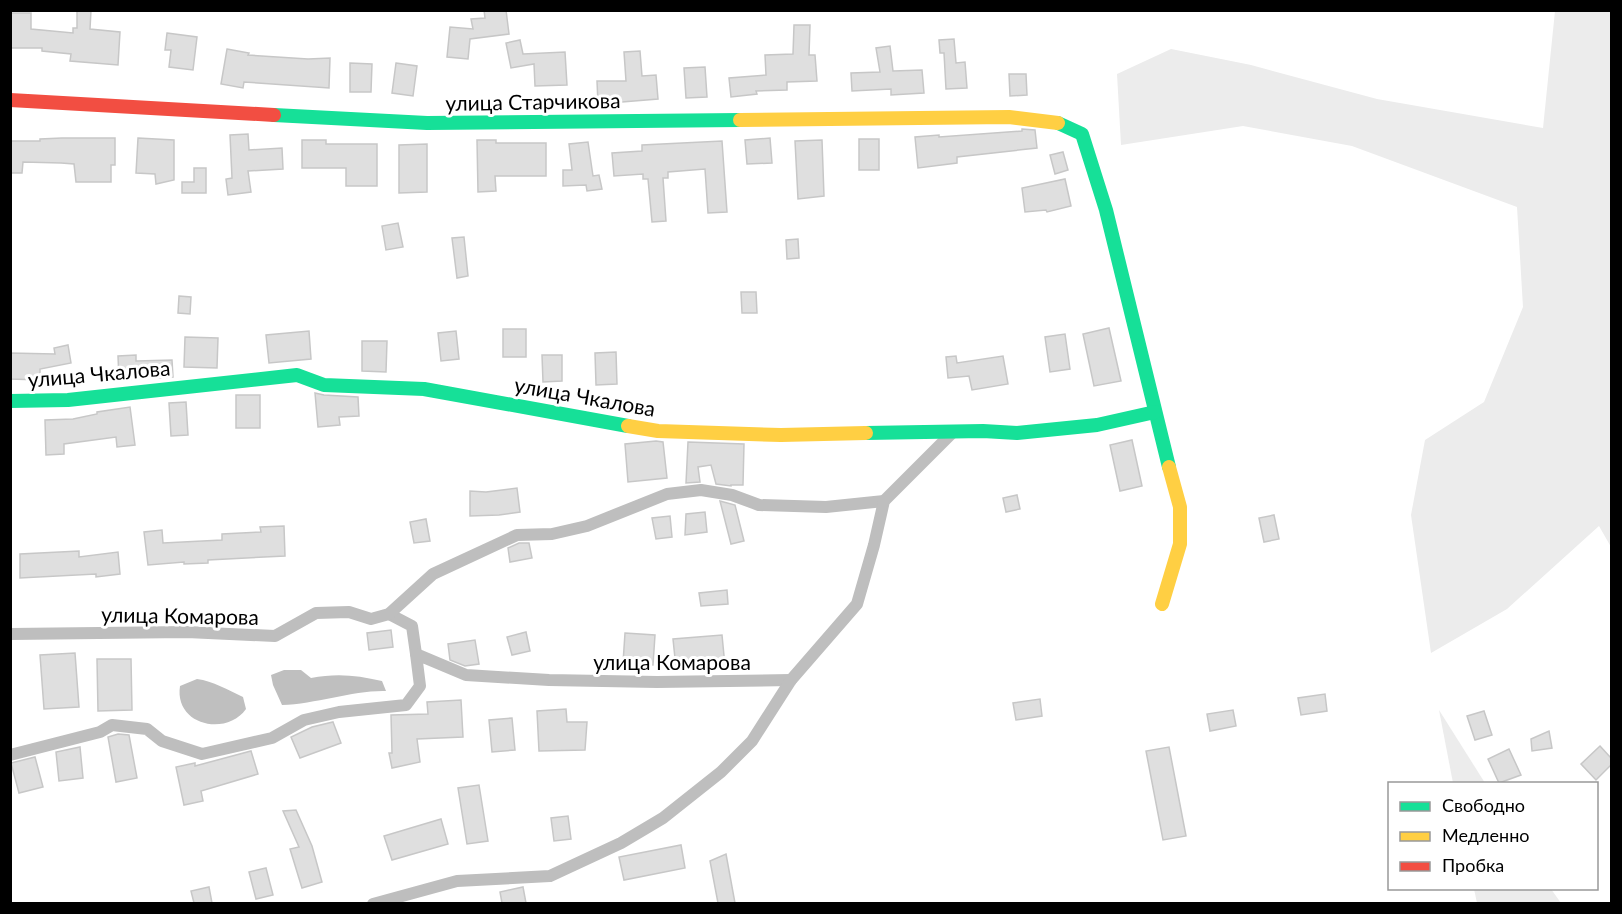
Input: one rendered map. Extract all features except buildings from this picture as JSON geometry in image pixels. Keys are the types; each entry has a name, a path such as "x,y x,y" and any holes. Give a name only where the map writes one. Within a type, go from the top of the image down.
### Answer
{"street":[{"name":"улица Старчикова","path":"10,100 427,123 1009,117 1056,122 1082,134 1106,210 1155,412"},
{"name":"улица Чкалова","path":"10,401 68,400 297,375 324,386 424,389 658,431 781,435 983,430 1017,433 1097,425 1155,412"},
{"path":"1155,412 1180,507 1180,544 1162,604"},
{"path":"373,903 457,881 550,876 621,843 663,818 721,772 752,741 792,680 857,604 884,501 954,431"},
{"path":"10,755 100,732 112,725 147,729 162,741 202,754 272,738 304,720 339,712 406,705 420,686 412,626 388,614 433,574 517,535 552,534 587,526 667,494 701,490 770,505 826,507 884,501"},
{"name":"улица Комарова","path":"10,634 187,632 274,636 316,613 349,612 371,620 388,614"},
{"name":"улица Комарова","path":"416,654 466,675 549,680 657,682 792,680"}],"shaded area":[{"path":"1555,11 1611,11 1611,547 1599,526 1507,609 1431,653 1411,515 1425,440 1484,402 1523,307 1517,207 1352,146 1243,126 1121,145 1117,74 1171,49 1251,65 1377,99 1543,128"},
{"path":"284,670 301,670 311,678 338,675 373,679 382,681 386,691 282,705 271,675"},
{"path":"197,679 215,684 243,697 246,709 237,718 226,723 203,723 193,718 185,710 180,699 180,686"},
{"path":"1439,710 1484,782 1453,782"},
{"path":"1474,890 1552,890 1561,903 1477,903"}],"traffic: fast":[{"path":"274,115 427,123 740,120"},
{"path":"1058,123 1082,134 1106,210 1169,467"},
{"path":"10,401 68,400 297,375 324,385 424,389 628,426"},
{"path":"866,433 983,431 1017,433 1097,425 1155,412"}],"traffic: slow":[{"path":"740,120 1009,117 1058,123"},
{"path":"628,426 658,431 781,435 866,433"},
{"path":"1162,604 1180,544 1180,507 1169,467"}],"traffic: jam":[{"path":"10,100 274,115"}]}
